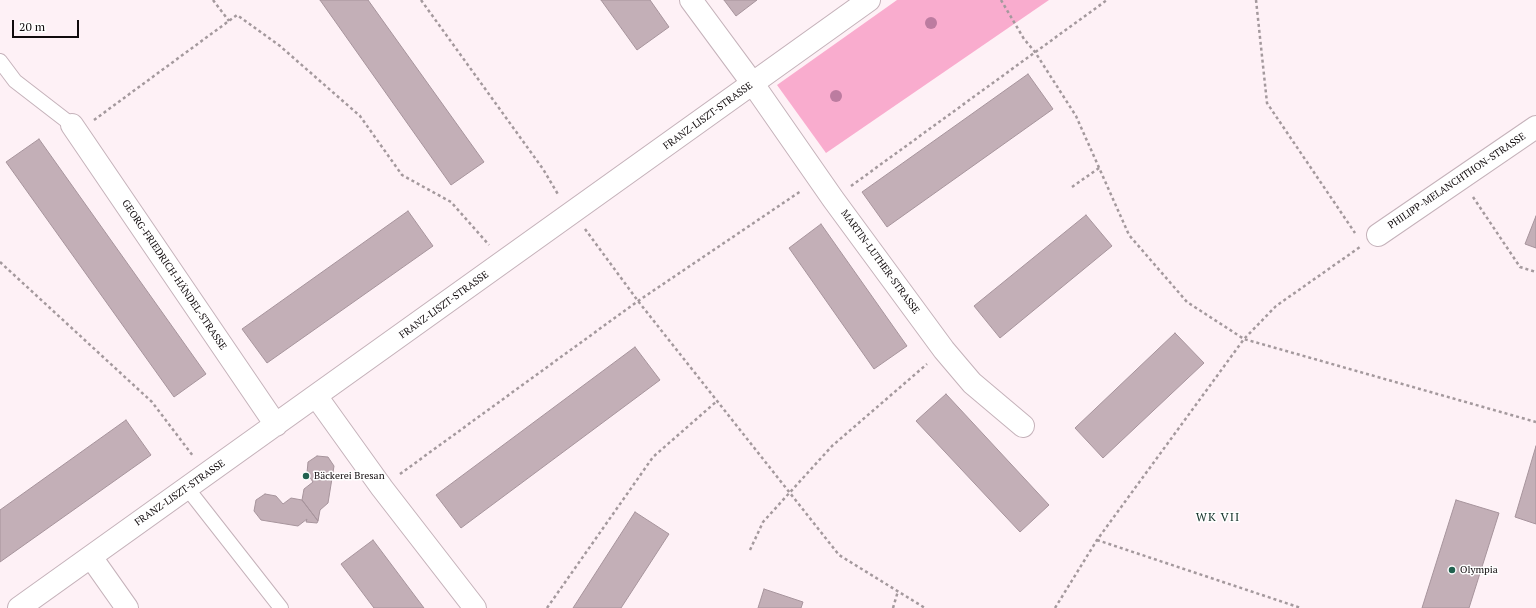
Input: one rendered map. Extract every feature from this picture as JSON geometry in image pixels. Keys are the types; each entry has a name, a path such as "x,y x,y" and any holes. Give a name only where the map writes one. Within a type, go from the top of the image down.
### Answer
{"street":[{"name":"MARTIN-LUTHER-STRASSE","path":"691,0 753,84 833,199 944,350 972,383 1023,426"},
{"name":"FRANZ-LISZT-STRASSE","path":"19,608 869,0"},
{"name":"PHILIPP-MELANCHTHON-STRASSE","path":"1371,240 1536,127"},
{"name":"GEORG-FRIEDRICH-HÄNDEL-STRASSE","path":"75,128 276,425"},
{"path":"316,396 382,488 475,608"},
{"path":"90,557 127,608"}],"lane":[{"path":"0,61 15,82 75,128"},
{"path":"187,488 281,608"}],"path":[{"path":"213,0 229,21"},
{"path":"421,0 543,169 571,214 588,233 638,302 839,555 925,608"},
{"path":"1001,0 1024,39 1035,52 1076,116 1129,235 1188,302 1244,338 1536,422"},
{"path":"833,199 1107,0"},
{"path":"1055,608 1097,540 1244,338 1276,306 1371,240 1266,103 1256,0"},
{"path":"75,128 237,15 280,46 360,116 402,176 451,202 503,262"},
{"path":"1072,187 1099,168"},
{"path":"1461,178 1520,267 1536,272"},
{"path":"382,488 638,302 819,179"},
{"path":"0,262 152,402 207,474"},
{"path":"750,550 763,522 832,446 944,350"},
{"path":"546,608 653,457 716,401"},
{"path":"1097,540 1301,608"},
{"path":"893,608 898,591"}],"shaded area":[{"path":"897,0 1049,0 826,153 777,85"}],"building":[{"path":"320,0 368,0 484,162 451,185"},
{"path":"601,0 650,0 669,27 637,50"},
{"path":"724,0 757,0 736,16"},
{"path":"1028,74 1053,109 887,227 862,192"},
{"path":"39,139 206,374 174,397 6,162"},
{"path":"408,211 433,246 267,363 242,329"},
{"path":"1086,215 1112,246 1000,338 974,306"},
{"path":"1536,216 1536,248 1525,244"},
{"path":"821,224 907,346 874,369 789,248"},
{"path":"1175,333 1204,363 1103,458 1075,428"},
{"path":"635,347 660,380 461,528 436,495"},
{"path":"946,394 1049,505 1020,532 916,421"},
{"path":"126,420 151,455 0,562 0,510"},
{"path":"1536,446 1536,524 1515,517"},
{"path":"317,456 328,457 334,466 328,503 320,510 318,521 302,500 304,489 313,482 307,473 308,462"},
{"path":"265,494 276,496 283,504 291,498 302,500 318,521 317,523 306,522 307,519 298,526 261,520 254,511 256,500"},
{"path":"1456,500 1499,513 1469,608 1422,608"},
{"path":"635,512 669,534 621,608 573,608"},
{"path":"373,540 424,608 374,608 341,564"},
{"path":"764,589 803,602 801,608 758,608"}],"place":[{"name":"Bäckerei Bresan","path":"306,476"},
{"name":"Olympia","path":"1452,570"}],"district":[{"name":"WK VII","path":"1218,518"}]}
